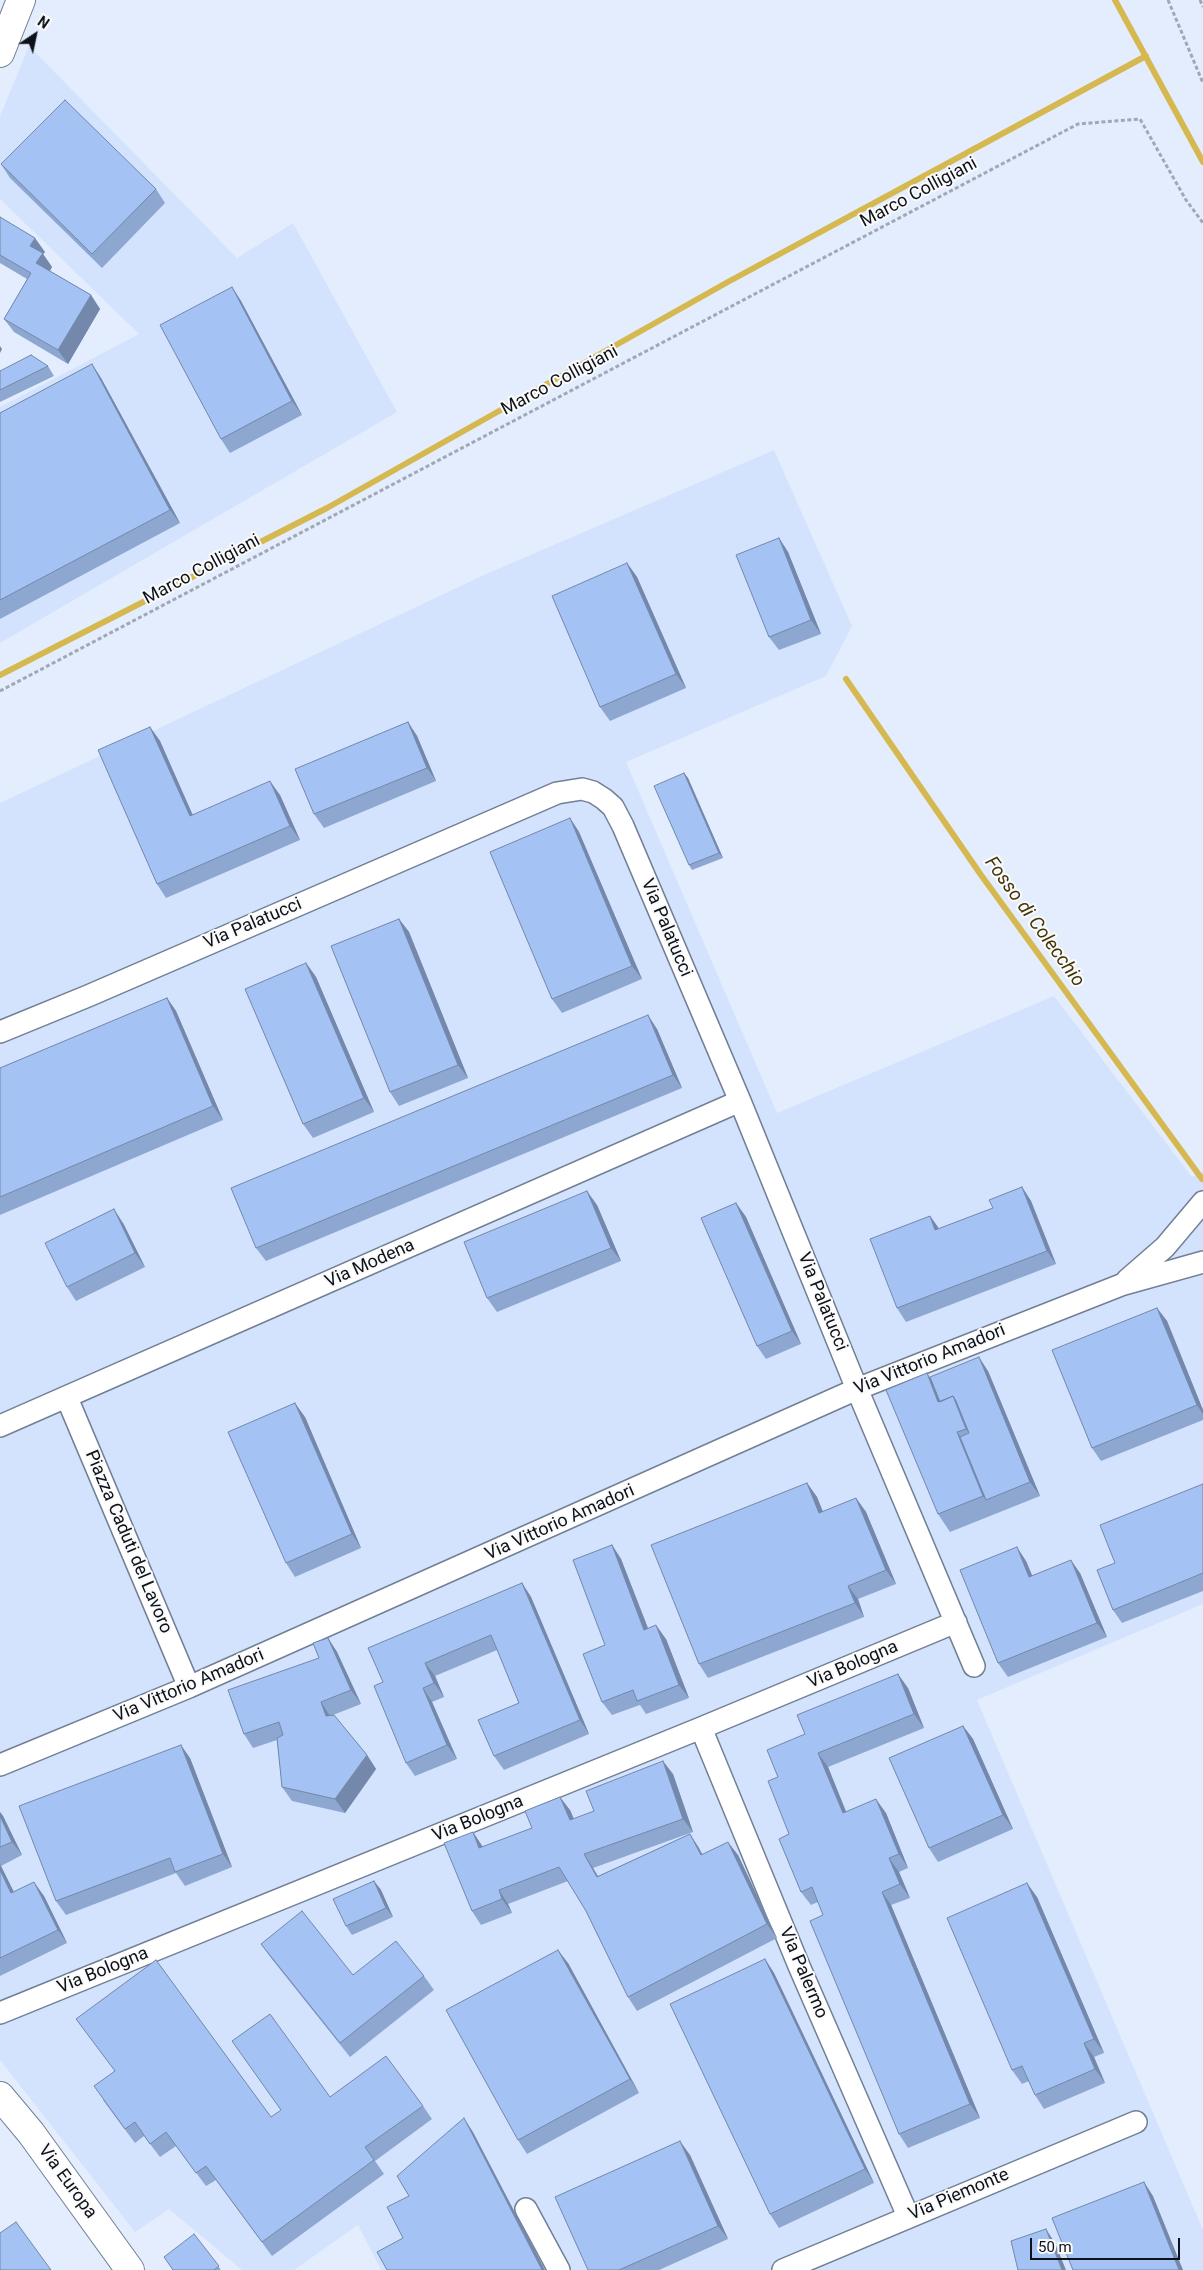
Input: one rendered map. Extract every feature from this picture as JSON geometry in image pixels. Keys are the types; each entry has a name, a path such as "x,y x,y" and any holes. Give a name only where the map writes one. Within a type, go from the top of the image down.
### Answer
{"main road":[{"path":"0,53 21,0"},
{"name":"Via Europa","path":"0,2096 32,2133 130,2270"}],"street":[{"name":"Via Palatucci","path":"0,1032 97,992 546,797 568,790 582,789 593,792 604,799 619,817 740,1101 857,1388 974,1666"},
{"name":"Via Modena","path":"0,1426 740,1101"},
{"name":"Via Vittorio Amadori","path":"1121,1285 1165,1247 1203,1202"},
{"name":"Via Vittorio Amadori","path":"0,1765 189,1687 857,1388 1121,1285 1203,1262"},
{"name":"Piazza Caduti del Lavoro","path":"67,1398 189,1687"},
{"name":"Via Bologna","path":"0,2013 701,1728 956,1622"},
{"name":"Via Palermo","path":"701,1728 796,1957 908,2216"},
{"name":"Via Piemonte","path":"782,2270 1136,2122"},
{"path":"526,2210 559,2270"}],"path":[{"path":"1168,0 1203,83"},
{"path":"1200,0 1203,7"},
{"name":"Marco Colligiani","path":"0,691 1078,124 1140,119 1186,200 1203,223"}],"shaded area":[{"path":"29,46 237,258 293,223 397,412 0,643 0,407 139,334 0,199 0,116"},
{"path":"774,450 852,626 826,676 626,762 777,1113 1054,996 1192,1177 1203,1171 1203,1604 977,1700 1203,2230 1203,2270 381,2270 358,2225 294,2270 242,2270 169,2209 135,2232 0,2060 0,803 484,575"}],"building":[{"path":"65,100 156,189 92,254 1,164"},
{"path":"0,217 35,238 30,246 43,253 36,263 91,295 58,350 4,319 31,273 0,255"},
{"path":"232,287 292,401 221,439 160,325"},
{"path":"31,355 48,366 0,390 0,371"},
{"path":"92,364 170,510 0,600 0,413"},
{"path":"779,538 811,620 769,637 736,555"},
{"path":"627,563 676,674 600,707 552,596"},
{"path":"408,722 427,768 314,814 295,769"},
{"path":"150,727 190,816 270,781 290,826 157,884 98,750"},
{"path":"684,773 719,853 689,865 654,786"},
{"path":"570,818 632,966 552,999 490,852"},
{"path":"399,919 458,1065 390,1092 331,946"},
{"path":"306,963 364,1098 303,1124 245,989"},
{"path":"167,998 213,1106 0,1197 0,1068"},
{"path":"648,1015 673,1075 256,1248 231,1188"},
{"path":"1022,1187 1047,1251 897,1308 870,1239 930,1216 935,1230 993,1208 989,1200"},
{"path":"587,1191 611,1248 487,1298 464,1242"},
{"path":"736,1203 792,1331 757,1346 701,1218"},
{"path":"114,1209 135,1253 67,1287 45,1243"},
{"path":"1157,1308 1197,1405 1092,1448 1052,1350"},
{"path":"979,1357 1030,1482 986,1500 960,1437 969,1433 956,1401 953,1396 940,1402 930,1377"},
{"path":"927,1373 938,1402 953,1396 966,1429 957,1432 983,1496 938,1514 886,1390"},
{"path":"295,1403 352,1534 286,1563 228,1432"},
{"path":"807,1483 819,1513 856,1498 886,1570 848,1586 855,1603 699,1664 651,1545"},
{"path":"1203,1484 1203,1573 1113,1610 1097,1570 1115,1563 1100,1525"},
{"path":"612,1545 644,1630 656,1625 679,1685 637,1701 633,1690 602,1702 583,1654 605,1645 573,1560"},
{"path":"1017,1547 1029,1577 1071,1560 1097,1623 998,1663 960,1570"},
{"path":"522,1583 580,1720 494,1756 478,1720 519,1703 491,1635 425,1663 434,1683 423,1688 447,1745 406,1763 374,1686 383,1682 368,1648"},
{"path":"328,1638 351,1690 321,1702 326,1716 334,1715 367,1755 335,1799 282,1787 277,1738 283,1735 279,1722 244,1734 228,1690 319,1658 313,1643"},
{"path":"898,1674 914,1714 818,1753 843,1813 876,1799 899,1854 889,1858 900,1884 882,1892 970,2104 899,2134 810,1921 823,1915 812,1887 801,1892 779,1839 789,1834 768,1781 778,1777 767,1750 805,1734 797,1715"},
{"path":"963,1726 1003,1815 929,1848 889,1758"},
{"path":"181,1745 223,1854 175,1872 170,1858 56,1901 19,1806"},
{"path":"663,1761 683,1819 584,1854 597,1877 690,1834 701,1855 728,1842 767,1924 628,1997 586,1911 559,1867 499,1890 502,1899 472,1911 444,1843 473,1832 479,1848 532,1828 525,1811 560,1797 570,1820 594,1811 586,1791"},
{"path":"0,1816 12,1842 0,1847"},
{"path":"0,1870 11,1893 34,1882 58,1930 0,1958"},
{"path":"374,1881 386,1908 346,1926 333,1899"},
{"path":"1027,1883 1094,2039 1084,2043 1095,2069 1035,2095 1022,2066 1012,2070 947,1918"},
{"path":"302,1911 353,1975 396,1941 424,1976 340,2043 261,1944"},
{"path":"558,1950 630,2079 518,2140 446,2010"},
{"path":"765,1959 865,2169 770,2214 670,2004"},
{"path":"156,1960 271,2117 281,2110 232,2041 270,2014 330,2097 386,2056 423,2106 365,2147 374,2160 262,2242 206,2166 196,2173 166,2132 150,2144 135,2122 125,2129 94,2086 115,2071 76,2019"},
{"path":"464,2118 542,2270 387,2270 377,2252 403,2238 387,2207 409,2196 397,2176"},
{"path":"680,2141 718,2226 619,2270 588,2270 555,2197"},
{"path":"1144,2182 1179,2270 1073,2270 1052,2218"},
{"path":"16,2222 51,2270 0,2270 0,2233"},
{"path":"1046,2229 1062,2270 1018,2270 1011,2241"},
{"path":"194,2234 219,2266 214,2270 173,2270 164,2257"}],"waterway":[{"path":"1115,0 1203,162"},
{"path":"0,675 327,508 726,283 1146,56"},
{"name":"Fosso di Colecchio","path":"846,679 981,875 1202,1179"}]}
